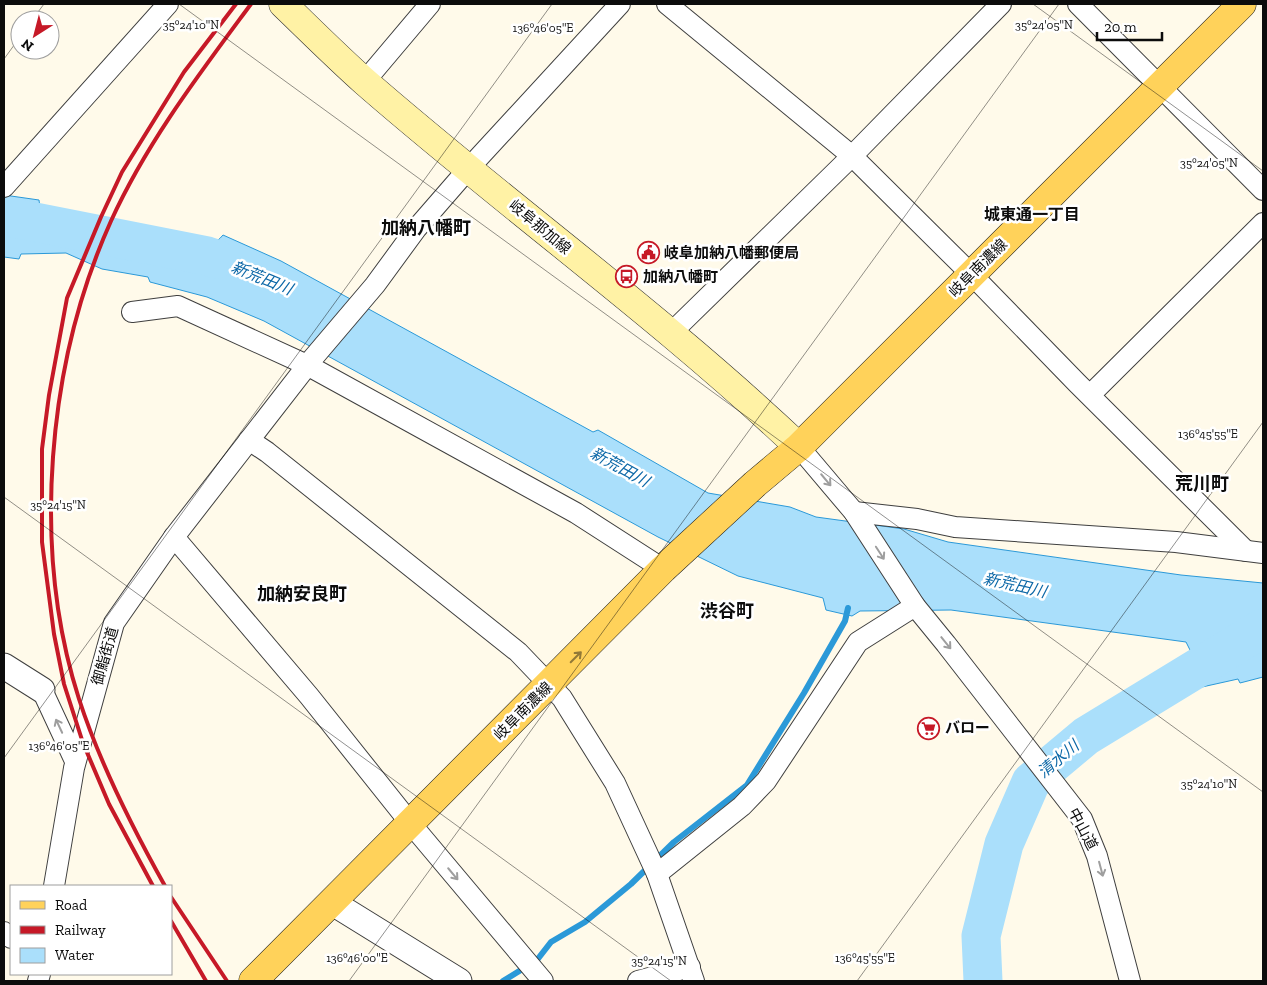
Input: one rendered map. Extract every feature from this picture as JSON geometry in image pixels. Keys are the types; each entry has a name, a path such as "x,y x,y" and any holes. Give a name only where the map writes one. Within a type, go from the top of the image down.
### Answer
{"main road":[{"name":"岐阜那加線","path":"283,4 365,81 670,334 798,447"},
{"name":"岐阜南濃線","path":"277,981 340,907 556,691 677,565 761,488 798,447 1242,4"},
{"name":"岐阜南濃線","path":"253,981 340,907"}],"street":[{"path":"10,174 168,4"},
{"path":"365,81 430,4"},
{"path":"468,168 620,4"},
{"path":"668,4 852,156 1090,395 1254,552"},
{"path":"670,334 852,156 1001,4"},
{"path":"1078,4 1161,85 1263,190"},
{"name":"御鮨街道","path":"54,885 76,760 114,623 174,537 249,440 310,362 375,285 416,229 468,168"},
{"path":"1090,395 1263,223"},
{"path":"132,312 178,306 310,362 576,514 677,565"},
{"path":"249,440 267,452 518,652 556,691 615,783 652,865 692,974 638,981"},
{"name":"中山道","path":"798,447 854,512 914,606 946,644 1082,819 1098,856 1130,981"},
{"path":"854,512 917,519 955,527 1176,542 1254,552"},
{"path":"174,537 309,696 416,830 533,970"},
{"path":"652,865 742,806 766,781 858,642 914,606"},
{"path":"4,666 42,690 76,760"},
{"path":"340,907 459,981"}],"water":[{"path":"4,195 39,200 40,208 73,241 116,256 174,246 175,241 201,247 212,244 223,235 281,261 593,432 598,430 708,493 790,507 816,517 904,529 948,542 1181,575 1263,583 1263,677 1240,683 1238,679 1202,687 1189,662 1191,652 1186,642 951,610 860,611 852,616 826,610 823,598 738,576 658,537 264,321 207,297 150,282 148,277 102,269 66,253 21,254 19,259 4,257"}],"waterway":[{"name":"新荒田川","path":"4,216 216,259"},
{"path":"503,981 537,960 551,942 585,922 631,884 674,842 747,785 804,693 845,621 848,608"},
{"name":"清水川","path":"983,981 981,936 1004,844 1031,782 1086,736 1263,628"}],"railway":[{"path":"152,885 109,804 83,743 64,684 54,634 42,542 42,449 49,395 67,298 101,217 122,172 184,72 236,4"},
{"path":"164,885 118,795 87,723 79,699 64,641 55,581 51,519 53,457 60,395 72,334 89,276 111,221 141,163 175,109 251,4"},
{"path":"172,898 227,981"},
{"path":"172,923 206,981"}],"place":[{"name":"岐阜加納八幡郵便局","path":"648,253"},
{"name":"加納八幡町","path":"627,277"},
{"name":"バロー","path":"929,728"}],"district":[{"name":"城東通一丁目","path":"1032,214"},
{"name":"加納八幡町","path":"426,228"},
{"name":"荒川町","path":"1202,484"},
{"name":"加納安良町","path":"302,594"},
{"name":"渋谷町","path":"727,611"}]}
